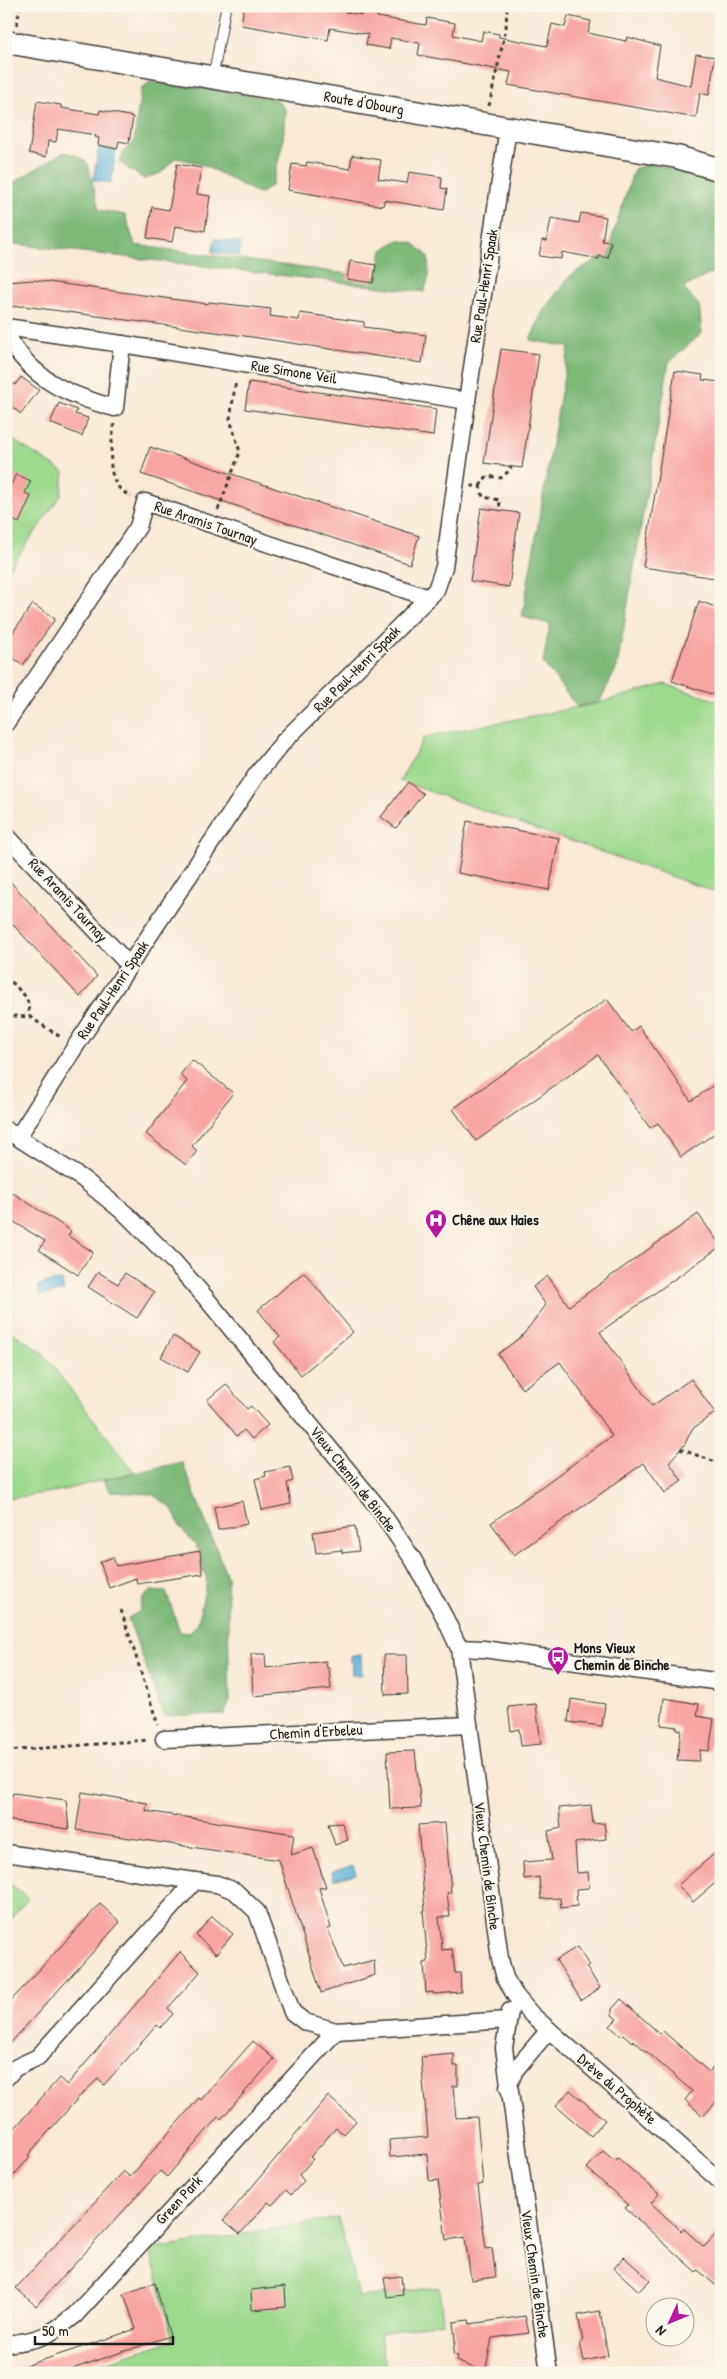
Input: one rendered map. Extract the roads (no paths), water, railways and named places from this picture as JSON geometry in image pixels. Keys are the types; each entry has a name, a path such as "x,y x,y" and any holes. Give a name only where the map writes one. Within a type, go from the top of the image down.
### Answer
{"main road":[{"name":"Route d'Obourg","path":"6,42 678,157 721,170"}],"street":[{"name":"Rue Paul-Henri Spaak","path":"12,1134 75,1047 263,767 285,740 436,590 444,567 508,128"},
{"name":"Rue Simone Veil","path":"6,327 122,344 467,401"},
{"path":"6,333 16,353 35,372 76,396 114,408 122,344"},
{"name":"Rue Aramis Tournay","path":"6,723 138,527 146,502 430,598"},
{"name":"Rue Aramis Tournay","path":"6,835 129,965"},
{"name":"Vieux Chemin de Binche","path":"12,1134 83,1179 127,1214 205,1296 377,1506 414,1561 446,1618 459,1648 500,1959 505,1978 515,1995 508,2020 504,2048 549,2373"},
{"path":"459,1648 483,1649 721,1682"},
{"name":"Chemin d'Erbeleu","path":"164,1739 469,1725"},
{"path":"6,1854 216,1884 235,1891 257,1912 292,2012 305,2022 336,2031 508,2020"},
{"path":"6,2078 15,2068 38,2057 195,1881"},
{"name":"Drève du Prophète","path":"515,1995 531,2014 721,2182"},
{"path":"508,2086 515,2070 549,2030"},
{"name":"Green Park","path":"6,2344 27,2342 52,2334 75,2315 336,2031"}],"lane":[{"path":"213,77 226,6"}],"water":[{"path":"99,147 116,150 111,183 93,180"},
{"path":"215,239 241,243 239,256 212,252"},
{"path":"62,1280 64,1291 40,1296 38,1285"},
{"path":"361,1655 362,1675 352,1675 351,1656"},
{"path":"353,1865 356,1874 334,1880 332,1872"}],"place":[{"name":"Chêne aux Haies","path":"436,1239"},
{"name":"Mons Vieux Chemin de Binche","path":"558,1676"}]}
